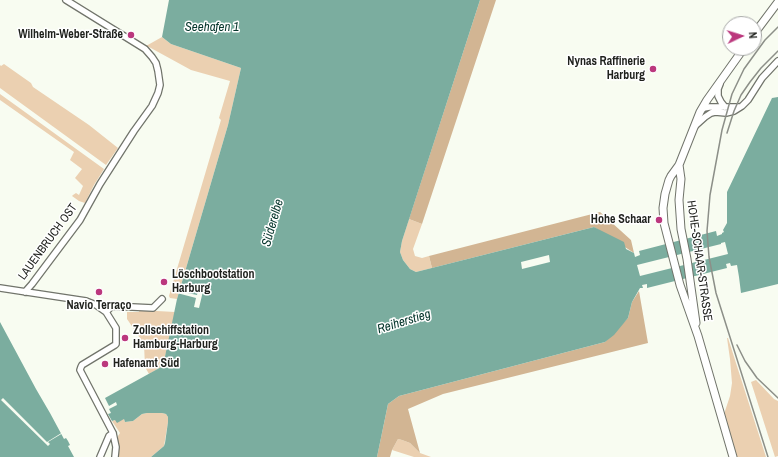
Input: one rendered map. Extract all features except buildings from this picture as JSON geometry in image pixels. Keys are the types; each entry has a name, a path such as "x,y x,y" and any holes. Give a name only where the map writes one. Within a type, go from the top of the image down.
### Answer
{"main road":[{"path":"762,23 778,2"},
{"name":"HOHE-SCHAAR-STRASSE","path":"733,457 698,336 680,285 664,223 664,201 671,176 679,165 701,110 708,104 721,80 738,56"},
{"name":"HOHE-SCHAAR-STRASSE","path":"679,165 679,200 682,234 698,336"}],"street":[{"name":"LAUENBRUCH OST","path":"24,292 32,284 86,211 100,184 155,100 160,85 156,63 144,49 66,0"},
{"path":"693,127 705,117 715,112 730,112 742,106 748,100 762,78 778,61"},
{"path":"721,80 718,89 718,96 725,107"},
{"path":"708,104 725,107 742,106"},
{"path":"708,104 715,112"},
{"path":"0,288 86,301 96,305 106,312 116,328 116,344 82,365 80,368 81,373 113,433 116,446 115,457"},
{"path":"106,312 112,306 153,308 162,299"},
{"path":"100,457 109,436 113,433"}],"shaded area":[{"path":"480,0 496,0 422,224 409,219"},
{"path":"162,37 171,44 241,68 228,125 177,299 170,298 169,296 221,120 219,118 230,81 191,70 146,46"},
{"path":"4,64 31,83 33,87 89,125 118,148 106,165 0,88 0,65 1,66"},
{"path":"0,94 104,169 85,203 72,196 76,193 79,195 83,186 75,178 82,169 70,160 74,152 0,100"},
{"path":"600,212 631,240 634,253 594,227 432,268 429,256"},
{"path":"409,219 422,224 413,249 415,256 422,258 429,256 432,268 416,272 410,269 403,260 400,252"},
{"path":"639,291 648,343 443,394 408,409 420,453 410,443 398,439 390,457 377,457 388,404 399,396 605,342 628,318 632,302"},
{"path":"139,310 175,312 163,366 149,374 145,367 144,344 127,319 127,312 139,312"},
{"path":"727,338 766,457 736,457 724,414 730,396 732,383"},
{"path":"756,380 774,399 778,401 778,456 775,457 751,382"},
{"path":"162,413 166,414 168,417 164,446 151,457 119,457 118,436 120,433 112,421 124,419 125,422 133,421 142,414"},
{"path":"398,439 410,443 420,453 431,457 414,457 392,450"}],"water":[{"path":"169,0 480,0 402,241 400,252 403,260 410,269 416,272 594,227 624,242 626,249 634,253 635,257 640,255 639,251 716,231 717,236 722,234 727,223 727,192 772,98 778,97 778,284 741,293 737,265 731,266 730,263 726,264 727,268 647,288 647,284 642,285 643,288 640,288 632,302 628,318 614,335 605,342 399,396 388,404 377,457 151,457 164,446 168,422 168,417 166,414 147,413 142,414 133,421 125,422 124,419 117,423 115,420 112,421 108,414 111,413 109,409 117,405 116,402 109,406 105,398 163,366 177,299 228,125 241,68 171,44 162,37","holes":["725,242 728,254 640,276 637,265"]},
{"path":"0,322 64,439 66,438 68,441 70,445 68,446 74,457 0,457"}],"pier":[{"path":"549,255 550,262 522,269 521,262"},
{"path":"199,286 204,287 199,308 194,307 196,298 177,293 178,291 197,295"},
{"path":"3,398 47,442 63,433 48,442 50,444 48,446 1,400"}],"railway":[{"path":"768,457 716,293 709,257 707,231 710,195 722,130 732,94 744,69 765,40 778,27"},
{"path":"727,133 741,95 761,68 778,51"},
{"path":"737,345 745,361 757,378 778,398"}],"place":[{"name":"Wilhelm-Weber-Straße","path":"131,35"},
{"name":"Nynas Raffinerie Harburg","path":"653,69"},
{"name":"Hohe Schaar","path":"659,220"},
{"name":"Löschbootstation Harburg","path":"164,282"},
{"name":"Navio Terraço","path":"99,292"},
{"name":"Zollschiffstation Hamburg-Harburg","path":"125,338"},
{"name":"Hafenamt Süd","path":"105,364"}],"water label":[{"name":"Seehafen 1","path":"212,28"},
{"name":"Süderelbe","path":"273,223"},
{"name":"Reiherstieg","path":"404,322"}]}
